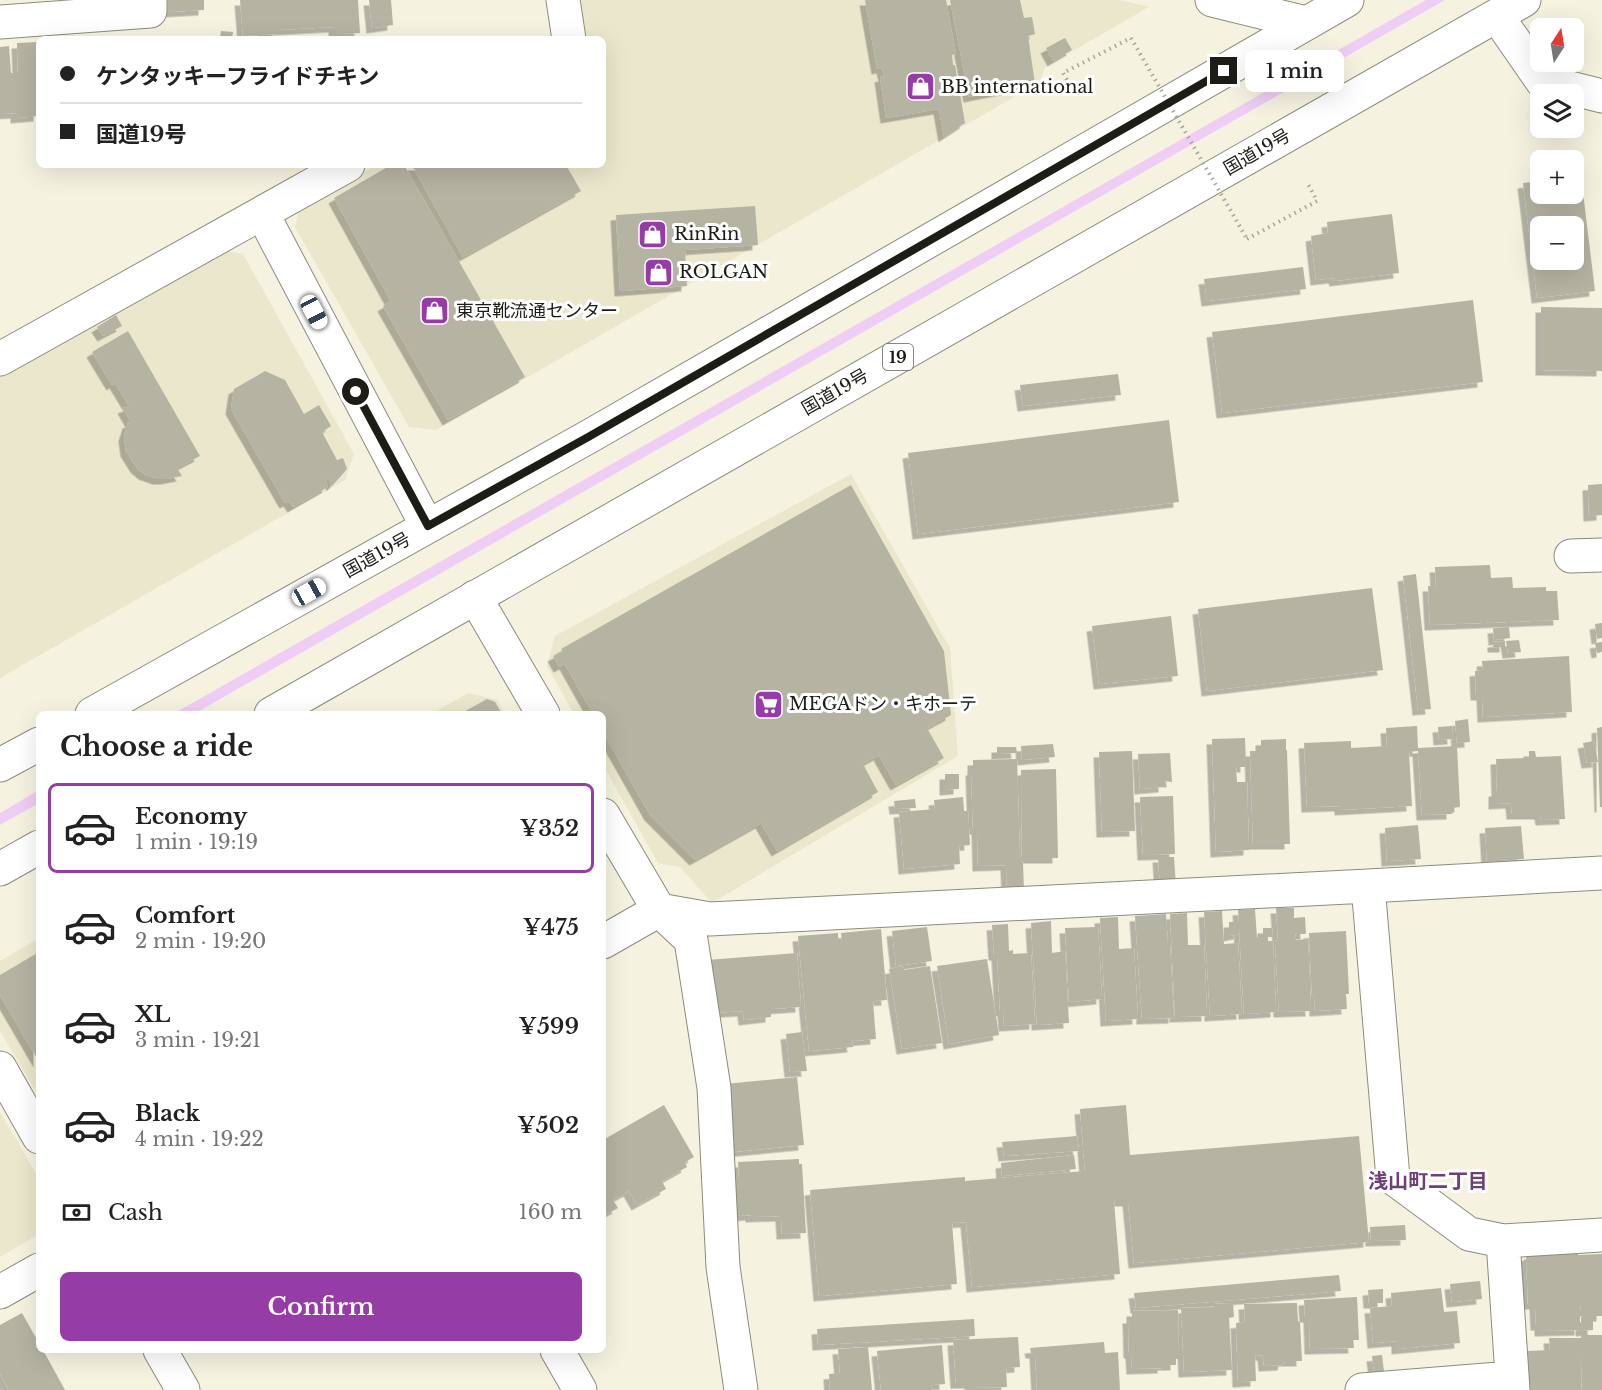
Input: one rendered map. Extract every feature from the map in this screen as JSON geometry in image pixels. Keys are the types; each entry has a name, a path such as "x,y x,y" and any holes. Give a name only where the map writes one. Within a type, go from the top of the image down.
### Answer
{"main road":[{"path":"0,22 150,10 150,0"},
{"path":"563,0 569,36"},
{"path":"1212,0 1306,24"},
{"name":"国道19号","path":"97,711 590,436 1347,0"},
{"path":"1511,8 1542,81 1602,96"},
{"name":"国道19号","path":"276,711 1511,8"},
{"path":"0,359 343,168"},
{"path":"261,213 428,526"},
{"path":"475,597 541,711"},
{"path":"0,765 36,746"},
{"path":"606,820 659,910 691,940 714,1088 723,1267 741,1390"},
{"path":"0,869 36,849"},
{"path":"606,940 659,910 710,919 1602,873"},
{"path":"1368,886 1394,1178 1469,1234 1503,1241 1602,1235"},
{"path":"0,1068 36,1132"},
{"path":"1362,1390 1512,1384 1503,1241"},
{"path":"0,1292 36,1272"},
{"path":"162,1353 183,1390"},
{"path":"559,1353 580,1390"}],"path":[{"path":"1073,90 1063,73 1131,38 1247,239 1317,201 1308,184"}],"shaded area":[{"path":"572,0 1120,0 1149,7 1045,67 1040,82 436,430 409,427 295,227 299,210 371,168 606,168 606,36 578,36"},
{"path":"1426,0 1445,0 199,711 178,711"},
{"path":"223,250 243,254 354,454 345,480 0,678 0,377"},
{"path":"851,474 950,648 958,756 712,903 680,867 658,863 606,770 606,711 572,711 547,666 555,636"},
{"path":"468,693 497,700 503,711 437,711"},
{"path":"36,792 36,805 0,825 0,813"},
{"path":"36,940 36,1092 0,1031 0,961"},
{"path":"0,1112 36,1174 36,1236 0,1257"}],"building":[{"path":"167,0 204,0 204,10 168,12"},
{"path":"240,0 358,0 360,33 334,34 334,27 277,30 277,34 243,36"},
{"path":"369,0 391,0 393,25 372,28"},
{"path":"865,0 946,0 956,54 952,55 953,65 955,65 965,123 944,137 939,109 886,118 880,77 884,76 882,68 877,69"},
{"path":"950,0 1020,0 1024,18 1032,17 1035,34 1028,36 1035,84 969,97"},
{"path":"221,31 233,32 232,36 220,36"},
{"path":"1065,38 1072,50 1053,61 1046,48"},
{"path":"36,42 36,116 16,118 16,113 0,114 0,47 9,46 11,73 18,73 17,43"},
{"path":"386,168 406,168 525,377 448,420 383,306 391,301 334,198"},
{"path":"414,168 568,168 581,191 463,257"},
{"path":"1530,182 1530,204 1584,204 1584,201 1595,291 1537,298 1534,270 1584,270 1584,216 1530,216 1530,240 1523,183"},
{"path":"755,206 758,245 685,250 687,286 620,291 616,215"},
{"path":"1392,214 1399,273 1335,281 1334,278 1316,280 1311,236 1328,233 1327,222"},
{"path":"1303,267 1306,289 1207,301 1204,279"},
{"path":"1473,300 1483,382 1222,413 1212,332"},
{"path":"1541,307 1602,308 1602,371 1541,370"},
{"path":"116,315 122,326 103,336 97,327"},
{"path":"128,331 200,456 177,468 182,476 158,479 144,474 136,467 126,451 124,436 128,423 131,422 123,408 129,406 115,383 112,385 92,352"},
{"path":"265,371 285,380 304,414 319,405 331,426 322,432 337,460 343,458 347,469 332,486 329,478 325,481 328,487 293,507 289,501 285,503 231,409 234,389"},
{"path":"1118,374 1121,395 1023,406 1020,385"},
{"path":"1169,420 1179,502 918,534 908,453"},
{"path":"1602,484 1602,515 1589,516 1588,485"},
{"path":"851,485 944,651 951,715 927,728 944,758 896,785 879,755 863,764 878,792 777,851 761,823 695,860 650,815 606,737 606,711 591,711 565,664 559,667 553,656 563,651 561,649"},
{"path":"1490,565 1491,578 1512,577 1513,588 1546,587 1546,591 1557,591 1559,620 1430,625 1428,586 1436,586 1435,567"},
{"path":"1416,574 1431,709 1418,710 1403,576"},
{"path":"1372,588 1383,670 1207,691 1198,609"},
{"path":"1171,616 1178,676 1099,684 1092,626"},
{"path":"1602,623 1602,638 1597,639 1595,624"},
{"path":"1509,627 1510,638 1494,640 1493,628"},
{"path":"1519,640 1521,652 1508,653 1506,641"},
{"path":"1505,641 1505,647 1493,647 1493,642"},
{"path":"1602,642 1602,652 1597,653 1595,643"},
{"path":"1569,656 1572,712 1483,717 1482,695 1476,695 1475,671 1483,670 1482,661"},
{"path":"487,699 495,702 500,711 465,711"},
{"path":"1468,719 1470,742 1457,743 1455,721"},
{"path":"1417,726 1418,748 1457,746 1460,807 1452,808 1452,814 1422,815 1418,751 1409,752 1412,806 1340,810 1340,806 1307,807 1304,743 1351,741 1351,748 1387,746 1386,728"},
{"path":"1452,726 1453,739 1439,740 1438,727"},
{"path":"1602,727 1602,807 1600,807 1597,728"},
{"path":"1245,738 1246,767 1236,767 1237,782 1247,782 1249,850 1216,852 1212,739"},
{"path":"1286,739 1290,844 1253,844 1250,751 1261,751 1261,740"},
{"path":"1594,741 1598,762 1587,763 1583,743"},
{"path":"1053,744 1055,757 1022,760 1021,746"},
{"path":"997,747 1016,747 1017,753 997,754"},
{"path":"1132,751 1135,831 1102,832 1099,752"},
{"path":"1529,751 1535,751 1536,757 1561,756 1565,819 1541,820 1540,814 1512,814 1511,803 1494,804 1494,791 1497,791 1496,759 1529,758"},
{"path":"1170,753 1172,782 1164,781 1164,787 1140,789 1138,754"},
{"path":"1017,759 1020,861 1023,862 1024,891 1007,892 1006,865 978,866 977,829 973,829 971,770 973,770 973,760"},
{"path":"1056,769 1058,858 1022,858 1021,770"},
{"path":"945,774 959,774 959,789 945,790"},
{"path":"1173,796 1175,854 1143,855 1140,797"},
{"path":"963,797 964,811 968,811 970,845 959,846 960,864 904,869 899,812 935,809 934,800"},
{"path":"915,799 916,808 895,809 894,801"},
{"path":"1418,825 1421,859 1387,861 1385,828"},
{"path":"1521,826 1524,859 1487,862 1485,828"},
{"path":"1158,857 1174,857 1176,886 1160,886"},
{"path":"1276,908 1294,908 1294,918 1305,917 1306,934 1295,934 1296,940 1308,939 1311,1011 1279,1012 1275,941 1278,940"},
{"path":"1255,909 1257,938 1263,938 1263,928 1272,928 1273,937 1268,937 1268,941 1273,941 1276,1012 1244,1014 1239,926 1239,934 1229,936 1229,922 1239,922 1238,910"},
{"path":"1222,911 1224,944 1238,943 1242,1014 1210,1016 1204,912"},
{"path":"1187,913 1188,945 1204,945 1207,1016 1175,1017 1170,914"},
{"path":"1166,914 1174,1018 1142,1019 1135,916"},
{"path":"1118,917 1119,949 1134,948 1138,1019 1106,1021 1100,918"},
{"path":"1051,921 1052,953 1065,951 1069,1023 1037,1025 1031,923"},
{"path":"1008,924 1009,951 1013,950 1013,954 1031,953 1035,1024 1004,1026 1003,1011 1000,1011 997,955 994,955 992,925"},
{"path":"927,927 932,961 896,966 892,931"},
{"path":"1098,927 1102,999 1069,1002 1065,928"},
{"path":"881,929 887,1000 873,1001 876,1039 852,1041 853,1047 809,1051 798,936 838,933 838,941 842,941 841,933"},
{"path":"1346,931 1349,994 1346,994 1347,1009 1315,1011 1309,933"},
{"path":"797,953 801,1007 771,1009 771,1017 744,1020 743,1011 711,1013 707,960"},
{"path":"36,954 36,1057 0,995 0,975"},
{"path":"987,959 999,1035 949,1044 937,966"},
{"path":"903,966 904,970 930,966 942,1043 902,1049 889,969"},
{"path":"802,1032 807,1071 790,1072 786,1034"},
{"path":"797,1077 804,1145 732,1152 725,1084"},
{"path":"664,1105 694,1157 685,1162 687,1167 662,1181 666,1189 637,1205 629,1191 613,1200 618,1208 606,1214 606,1138"},
{"path":"1126,1105 1130,1155 1359,1136 1369,1242 1134,1263 1128,1201 1114,1201 1120,1274 972,1287 966,1222 952,1223 957,1284 819,1296 810,1190 965,1177 965,1181 1085,1171 1080,1109"},
{"path":"1077,1136 1079,1151 1004,1156 1002,1142"},
{"path":"1074,1155 1076,1169 1002,1176 1001,1163"},
{"path":"799,1159 799,1164 802,1164 806,1233 782,1234 781,1216 736,1216 734,1176 739,1176 738,1162"},
{"path":"1405,1225 1406,1240 1371,1241 1370,1227"},
{"path":"1578,1252 1578,1255 1602,1254 1602,1316 1593,1316 1593,1330 1581,1331 1581,1317 1588,1317 1588,1311 1581,1311 1580,1304 1580,1330 1540,1331 1540,1325 1536,1325 1535,1304 1528,1304 1526,1257 1530,1254"},
{"path":"1339,1275 1341,1291 1136,1308 1134,1293"},
{"path":"1480,1281 1482,1299 1452,1302 1450,1284"},
{"path":"1441,1288 1444,1312 1457,1311 1460,1343 1397,1349 1397,1341 1373,1343 1370,1308 1392,1306 1391,1293"},
{"path":"1383,1289 1383,1303 1369,1303 1368,1290"},
{"path":"1357,1297 1359,1340 1353,1340 1354,1348 1310,1349 1309,1317 1305,1317 1304,1300"},
{"path":"1233,1303 1234,1317 1229,1318 1232,1370 1184,1372 1181,1308 1214,1307 1214,1304"},
{"path":"1297,1303 1302,1361 1284,1361 1283,1365 1264,1366 1263,1355 1255,1356 1256,1381 1238,1382 1236,1323 1245,1322 1244,1304"},
{"path":"1178,1310 1179,1359 1176,1359 1176,1365 1163,1365 1163,1368 1132,1369 1128,1318 1132,1318 1132,1311"},
{"path":"22,1313 36,1338 36,1353 45,1353 65,1390 9,1390 0,1374 0,1325"},
{"path":"974,1319 975,1336 818,1345 817,1329"},
{"path":"1581,1335 1602,1335 1602,1390 1582,1390 1581,1356 1581,1390 1529,1390 1528,1351 1550,1350 1549,1338 1581,1338"},
{"path":"1018,1337 1020,1367 1006,1368 1007,1387 970,1388 970,1383 956,1383 953,1340"},
{"path":"1104,1342 1105,1353 1118,1352 1120,1390 1037,1390 1035,1353 1031,1353 1030,1348"},
{"path":"942,1345 945,1384 931,1385 932,1390 881,1390 877,1351"},
{"path":"868,1347 872,1390 830,1390 829,1374 840,1373 838,1349"},
{"path":"1382,1355 1384,1371 1374,1372 1372,1356"}],"place":[{"name":"BB international","path":"920,87"},
{"name":"RinRin","path":"653,234"},
{"name":"ROLGAN","path":"658,272"},
{"name":"東京靴流通センター","path":"435,311"},
{"name":"MEGAドン・キホーテ","path":"768,704"}],"district":[{"name":"浅山町二丁目","path":"1428,1181"}],"route":[{"path":"356,392 428,526 590,436 1224,71"}]}
